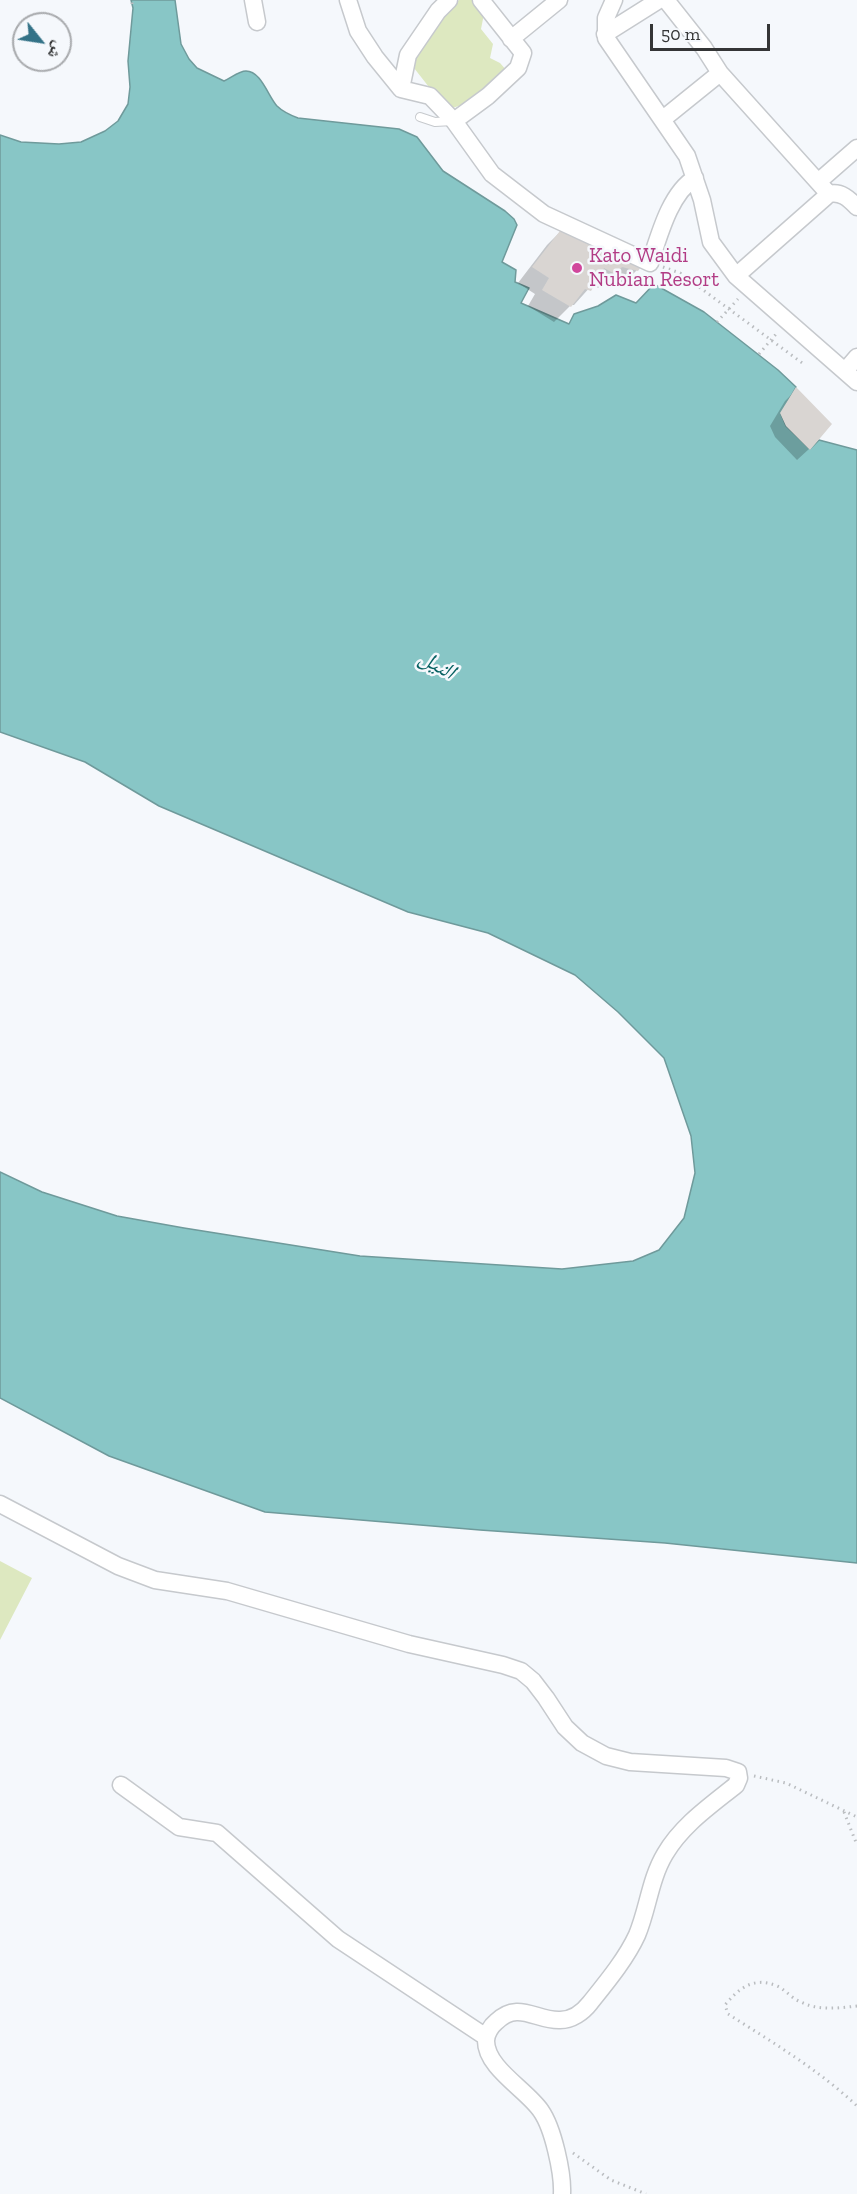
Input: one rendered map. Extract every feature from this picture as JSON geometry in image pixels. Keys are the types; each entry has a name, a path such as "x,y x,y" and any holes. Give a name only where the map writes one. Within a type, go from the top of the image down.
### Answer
{"street":[{"path":"253,0 257,22"},
{"path":"348,0 358,31 375,57 401,89 430,96 454,121 492,174 544,214 650,263 665,219 685,184 695,178"},
{"path":"401,89 408,55 438,11 449,0"},
{"path":"454,121 488,96 518,68 523,53 481,0"},
{"path":"511,39 559,0"},
{"path":"614,0 606,18 606,38 687,156 711,242 736,276 851,376 857,357"},
{"path":"605,34 660,0"},
{"path":"666,0 699,41 720,73 824,188 842,195 857,207"},
{"path":"663,118 720,73"},
{"path":"736,276 824,188 857,148"},
{"path":"0,1504 118,1566 155,1580 227,1591 409,1644 521,1671 540,1689 566,1727 582,1743 606,1756 630,1762 726,1768 738,1772 739,1778 736,1785 687,1825 664,1855 656,1872 636,1938 586,2009 571,2018 559,2020 528,2012 513,2012 501,2017 486,2037 488,2053 493,2062 540,2109 548,2122 554,2139 562,2194"},
{"path":"121,1785 179,1827 217,1833 338,1939 486,2037"}],"lane":[{"path":"420,117 435,122 454,121"}],"path":[{"path":"650,263 680,273 805,365"},
{"path":"717,322 729,307 750,288"},
{"path":"759,354 788,321"},
{"path":"738,1772 786,1783 857,1817"},
{"path":"844,1812 857,1845"},
{"path":"857,2006 827,2008 802,2003 777,1986 754,1982 743,1987 725,2005 728,2014 802,2062 840,2090 857,2106"},
{"path":"554,2139 611,2180 646,2194"}],"green space":[{"path":"459,0 477,0 485,9 481,29 493,44 490,58 500,63 507,71 467,103 447,110 414,68 416,50 444,14"},
{"path":"0,1561 32,1578 0,1640"}],"water":[{"name":"النيل","path":"131,0 175,0 181,44 197,68 224,81 241,72 251,72 260,79 277,106 289,114 298,118 399,129 417,137 443,171 514,219 517,225 502,262 516,270 515,282 529,288 521,303 569,324 574,314 598,306 616,295 636,303 654,284 704,312 778,370 796,387 781,414 786,426 810,449 819,440 857,450 857,1563 665,1543 265,1512 109,1456 0,1398 0,1172 42,1192 117,1216 184,1228 360,1256 562,1269 633,1261 659,1250 684,1218 695,1173 691,1136 664,1058 618,1012 575,975 488,933 408,912 159,806 85,762 0,732 0,135 21,142 59,144 81,142 105,131 118,121 128,104 130,87 128,61 133,8"}],"building":[{"name":"Kato Waidi Nubian Resort","path":"563,227 643,264 638,271 622,267 615,274 604,268 591,291 585,289 571,307 542,290 549,278 532,267"},
{"path":"796,387 832,424 810,450 786,426 780,413"}],"place":[{"name":"Kato Waidi Nubian Resort","path":"577,268"}]}
